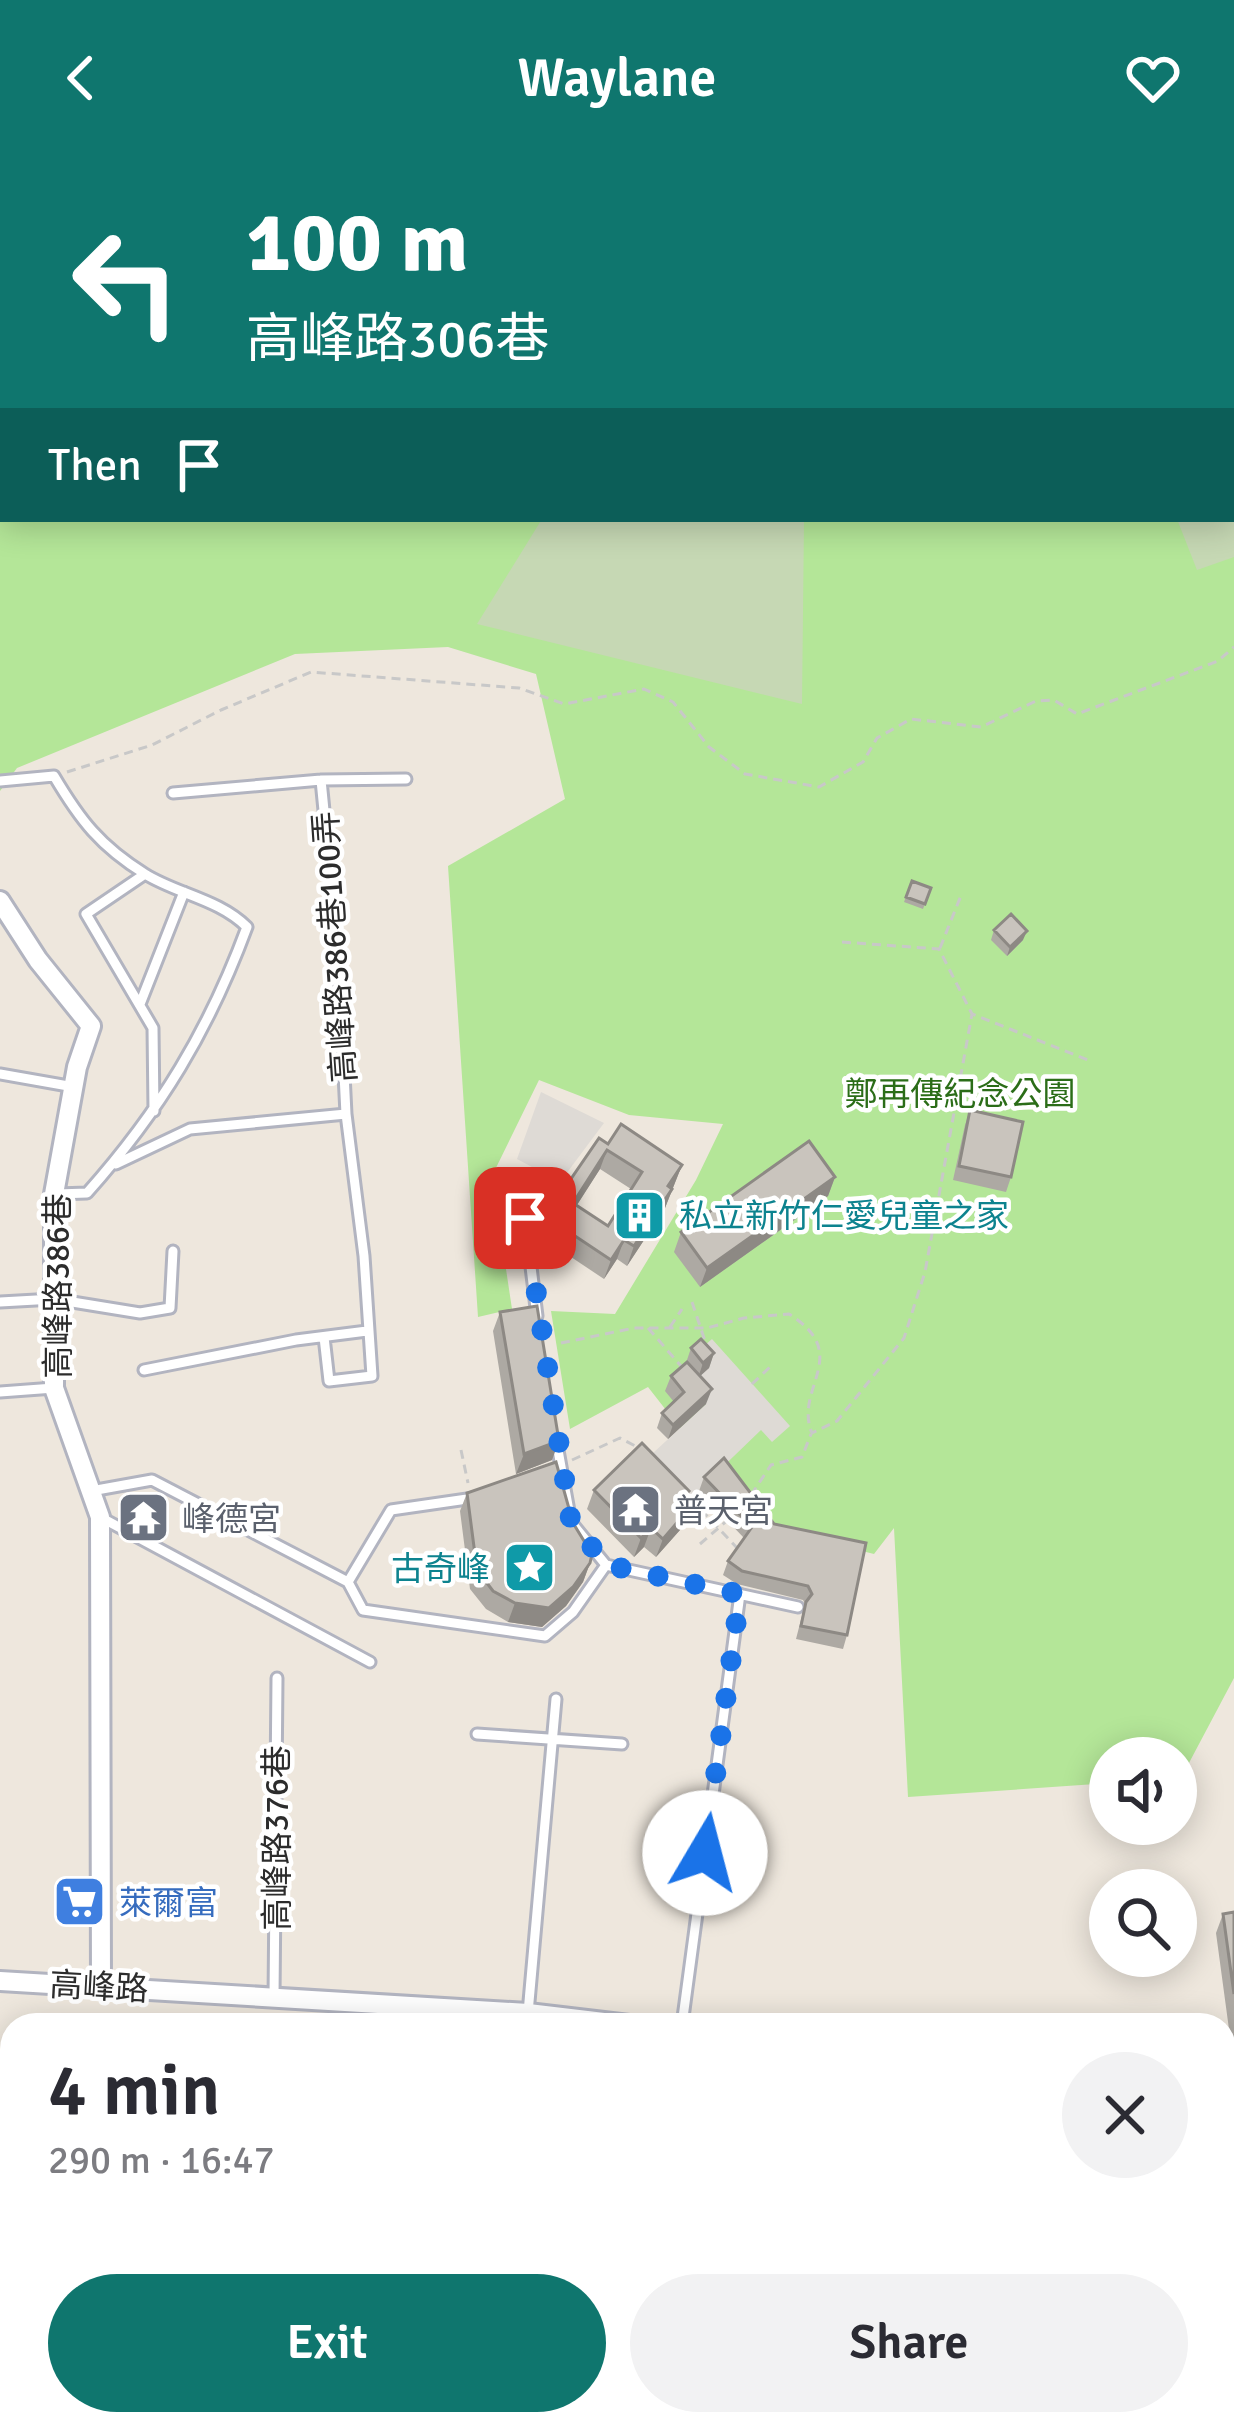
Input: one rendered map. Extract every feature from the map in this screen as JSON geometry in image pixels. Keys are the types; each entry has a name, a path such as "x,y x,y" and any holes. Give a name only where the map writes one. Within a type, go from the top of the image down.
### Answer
{"street":[{"name":"高峰路386巷","path":"0,901 38,960 91,1026 54,1194 54,1388 100,1517 101,1985"},
{"name":"高峰路","path":"0,1981 528,2013"}],"lane":[{"path":"0,781 54,776"},
{"name":"高峰路386巷100弄","path":"54,776 85,827 145,874 233,914 247,927 196,1044 136,1138 87,1193 54,1194"},
{"name":"高峰路386巷100弄","path":"173,793 321,780 406,779"},
{"name":"高峰路386巷100弄","path":"321,780 372,1376 329,1381 324,1336"},
{"path":"145,874 86,914 153,1028 154,1111"},
{"path":"140,1005 184,892"},
{"path":"0,1074 74,1088"},
{"name":"高峰路386巷100弄","path":"111,1166 190,1130 346,1114"},
{"path":"538,1195 525,1218 538,1326"},
{"path":"0,1302 54,1299 140,1313 170,1308 172,1251"},
{"path":"144,1370 367,1331"},
{"path":"0,1392 54,1388"},
{"path":"553,1420 571,1522 607,1565 798,1607"},
{"path":"538,1475 560,1467"},
{"path":"91,1491 152,1480 348,1582 363,1610 545,1636 573,1612 607,1565"},
{"path":"348,1582 391,1510 471,1500 493,1492"},
{"path":"100,1517 370,1662"},
{"path":"684,2013 740,1594"},
{"name":"高峰路376巷","path":"274,1998 277,1678"},
{"path":"528,2013 556,1699"},
{"path":"478,1734 622,1744"}],"path":[{"path":"54,776 152,746 310,672 519,688 564,704 644,689 673,702 709,747 745,774 819,787 863,762 877,739 911,719 980,727 1036,701 1054,700 1077,714 1218,661 1234,647"},
{"path":"740,1484 751,1496 771,1466 802,1457 812,1432 837,1421 904,1338 925,1272 972,1014 939,949 962,893"},
{"path":"842,942 939,949"},
{"path":"972,1014 1088,1060"},
{"path":"692,1302 706,1344"},
{"path":"670,1328 682,1309"},
{"path":"561,1343 647,1328 701,1328 789,1314 813,1334 822,1366 806,1419 812,1432"},
{"path":"647,1328 684,1369"},
{"path":"752,1384 770,1367"},
{"path":"560,1467 620,1438 649,1456"},
{"path":"461,1450 471,1500"},
{"path":"691,1499 738,1550 750,1554"},
{"path":"685,1516 696,1505"},
{"path":"700,1544 741,1508"}],"green space":[{"name":"鄭再傳紀念公園","path":"0,522 1234,522 1234,1678 1197,1748 1197,1737 1089,1737 1089,1784 908,1797 894,1528 874,1554 755,1524 648,1387 570,1429 551,1311 615,1314 696,1180 723,1124 629,1115 539,1080 492,1176 512,1309 478,1317 448,866 565,799 536,674 448,647 295,654 17,768 0,791"},
{"path":"540,522 804,522 802,704 477,624"},
{"path":"1178,522 1234,522 1234,557 1197,570"}],"shaded area":[{"path":"541,1092 604,1123 560,1182 517,1159"},
{"path":"712,1339 790,1426 772,1442 761,1430 680,1508 639,1466 706,1404 690,1385 696,1353"}],"building":[{"path":"912,881 931,888 925,904 906,897"},
{"path":"1011,914 1027,931 1010,947 994,930"},
{"path":"970,1110 1023,1122 1011,1177 959,1166"},
{"path":"621,1124 682,1165 668,1186 672,1189 634,1246 624,1240 611,1260 542,1214 542,1205 558,1180 566,1186 599,1138 608,1144","holes":["607,1150 642,1172 608,1226 573,1203"]},
{"path":"809,1141 835,1177 707,1268 681,1232"},
{"path":"537,1306 559,1441 524,1454 500,1312"},
{"path":"701,1339 714,1353 703,1363 691,1348"},
{"path":"687,1362 712,1389 673,1425 662,1413 684,1392 671,1376"},
{"name":"普天宮","path":"642,1443 689,1491 677,1503 687,1511 663,1539 651,1528 641,1538 594,1490"},
{"path":"724,1458 774,1524 866,1543 847,1635 801,1626 812,1594 808,1586 742,1571 728,1561 752,1527 704,1477"},
{"path":"556,1462 573,1523 592,1554 590,1563 549,1608 515,1603 493,1591 477,1570 467,1493"},
{"path":"1234,1912 1234,1994 1223,1914"}],"place":[{"name":"私立新竹仁愛兒童之家","path":"640,1215"},
{"name":"普天宮","path":"635,1510"},
{"name":"峰德宮","path":"143,1518"},
{"name":"古奇峰","path":"529,1568"},
{"name":"萊爾富","path":"80,1902"}],"route":[{"path":"525,1218 571,1522 607,1565 740,1594 705,1853"}]}
